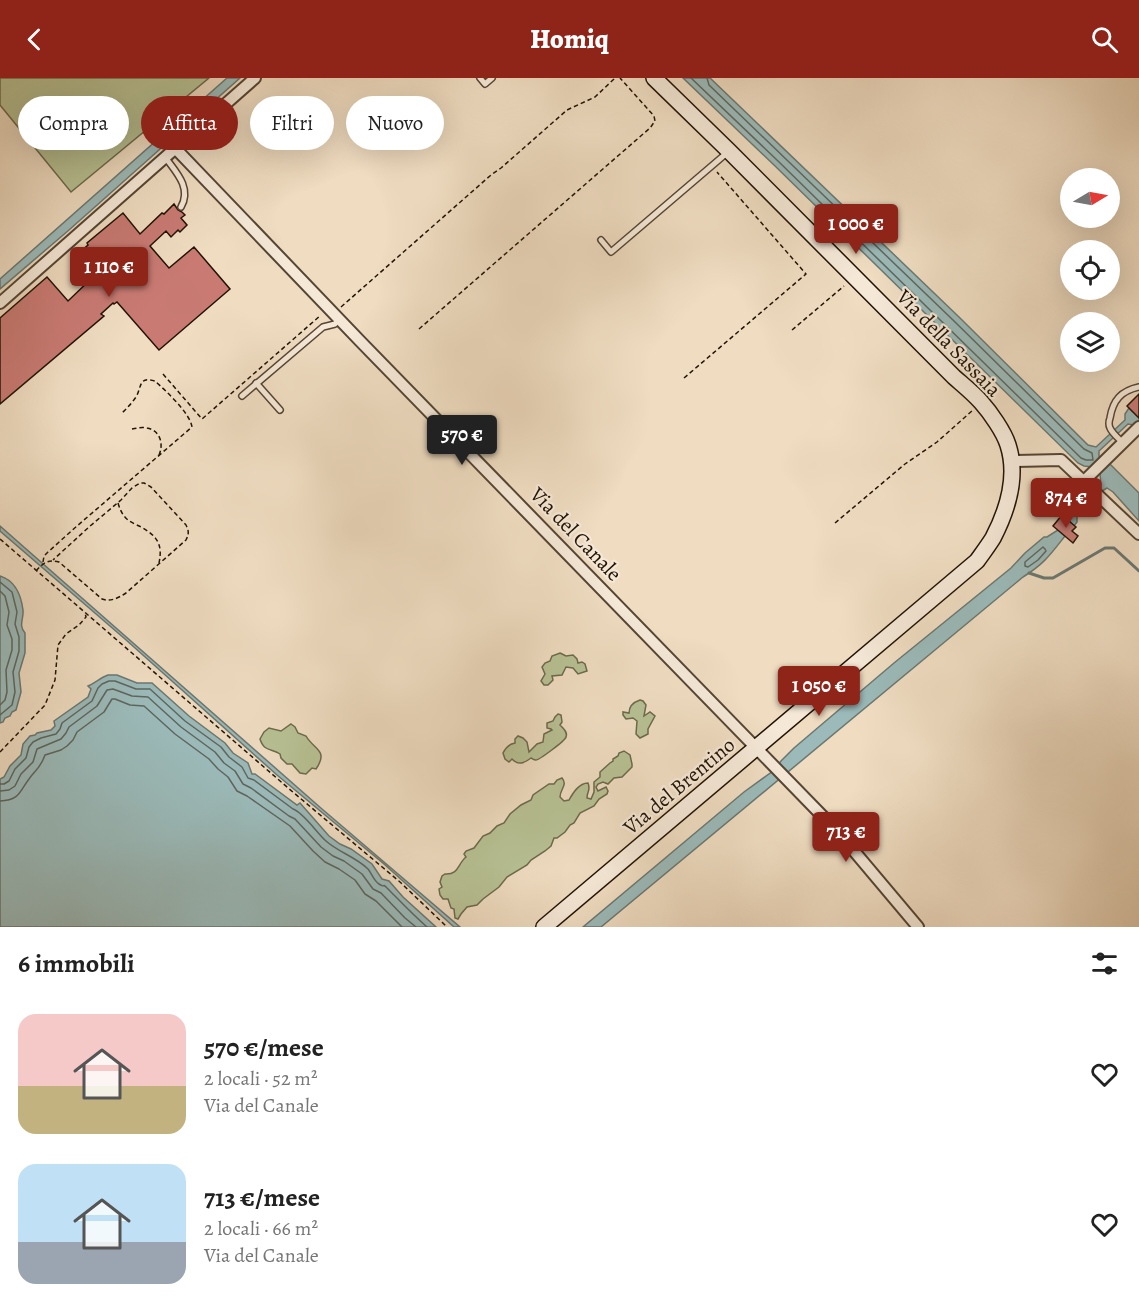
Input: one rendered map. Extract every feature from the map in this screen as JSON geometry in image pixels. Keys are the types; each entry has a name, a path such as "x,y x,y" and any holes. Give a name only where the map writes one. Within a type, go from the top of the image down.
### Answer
{"street":[{"path":"234,96 255,78"},
{"name":"Via della Sassaia","path":"654,78 981,402 1008,443 1011,461"},
{"path":"0,303 173,150"},
{"name":"Via del Canale","path":"177,150 838,832 918,927"},
{"path":"1084,481 1111,454 1120,440 1139,427"},
{"path":"1011,461 1061,460 1139,534"},
{"name":"Via del Brentino","path":"544,927 977,561 993,539 1007,504 1011,481 1011,461"}],"lane":[{"path":"480,78 485,84 492,78"},
{"path":"601,240 611,252 729,151"},
{"path":"165,157 184,185 185,199 181,207"},
{"path":"242,396 323,327 334,324 334,314"},
{"path":"256,383 280,410"},
{"path":"1120,440 1110,430 1112,410 1119,397 1128,390 1139,387"}],"path":[{"path":"163,374 202,419 334,314 567,110 595,96 615,78"},
{"path":"419,329 650,128 655,121 654,116 620,78"},
{"path":"684,378 806,274 711,166"},
{"path":"792,330 856,278"},
{"path":"43,563 44,556 192,427 185,413 155,381 149,379 139,386 136,396 122,413"},
{"path":"835,523 905,464 937,442 981,402"},
{"path":"132,429 146,427 153,430 161,442 162,450 159,455"},
{"path":"36,571 43,563 53,560 140,483 150,487 188,529 189,535 186,540 119,598 102,599 59,562 53,560"},
{"path":"118,502 121,511 129,521 151,533 158,540 161,547 159,563"},
{"path":"0,539 400,882 447,927"},
{"path":"0,752 45,705 55,680 58,645 66,634 86,616 85,612"}],"green space":[{"path":"0,78 209,78 187,96 141,96 141,134 129,144 129,96 18,96 18,127 0,105"},
{"path":"37,150 122,150 71,192"},
{"path":"560,653 566,656 573,655 578,663 585,664 587,671 578,674 573,668 566,667 562,675 552,676 553,680 548,685 544,685 541,681 545,674 542,667 550,661 552,656"},
{"path":"640,700 646,705 644,716 650,712 655,716 648,729 648,734 640,738 636,734 637,721 633,718 626,719 623,712 629,713 632,705"},
{"path":"558,714 561,715 560,725 565,730 566,737 547,754 536,760 531,758 519,763 512,759 509,762 505,759 504,751 509,745 515,743 518,736 527,742 529,752 537,744 543,742 544,734 552,730 547,728 547,723 553,721"},
{"path":"291,724 298,733 306,736 321,754 320,763 316,769 312,768 306,774 300,773 292,764 287,764 280,754 266,748 260,739 269,728 281,731"},
{"path":"624,751 630,755 632,767 622,777 614,778 608,784 603,782 598,784 596,787 598,791 606,787 607,794 594,806 580,813 574,823 554,838 551,846 545,851 507,877 499,887 477,905 467,907 458,919 455,918 454,909 451,908 448,899 443,899 440,895 439,889 442,887 440,882 442,876 456,871 466,857 464,854 466,851 474,848 483,836 504,823 510,814 531,800 533,795 549,784 554,784 557,780 562,778 564,780 560,797 564,801 569,800 574,792 585,783 588,783 589,789 587,798 591,799 594,782 600,777 600,772"}],"water":[{"path":"227,78 240,78 220,96 207,96"},
{"path":"683,78 710,78 959,317 1088,445 1096,447 1125,420 1125,414 1129,408 1139,420 1134,425 1128,424 1099,451 1099,456 1139,493 1139,521 1107,488 1087,505 1077,517 1074,526 1066,519 1074,515 1101,485 1100,474 1092,467 1078,463"},
{"path":"146,150 159,150 0,289 0,279"},
{"path":"0,526 460,927 454,927 384,864 277,775 0,531"},
{"path":"1058,530 1065,536 1036,568 601,927 583,927 744,792 773,771 794,748 1011,568 1044,537"},
{"path":"0,576 14,585 21,599 25,653 19,673 21,692 16,710 0,723"},
{"path":"108,675 117,675 137,683 152,683 189,716 225,743 233,753 248,763 252,774 297,805 300,803 329,836 372,864 382,879 389,881 436,927 0,927 0,779 21,755 23,744 30,736 51,730 55,726 54,721 88,697 91,689 88,686"}],"building":[{"path":"174,204 185,215 181,218 187,225 171,237 166,231 150,246 169,268 194,247 230,289 159,350 117,302 113,303 101,314 104,316 0,404 0,318 47,277 68,301 92,278 74,257 88,245 87,243 123,213 140,234"},
{"path":"1139,394 1139,418 1127,406"},
{"path":"1062,515 1076,527 1072,531 1078,536 1073,543 1053,526"}],"waterway":[{"path":"1029,573 1044,578 1053,578 1105,548 1114,548 1139,571"}]}
